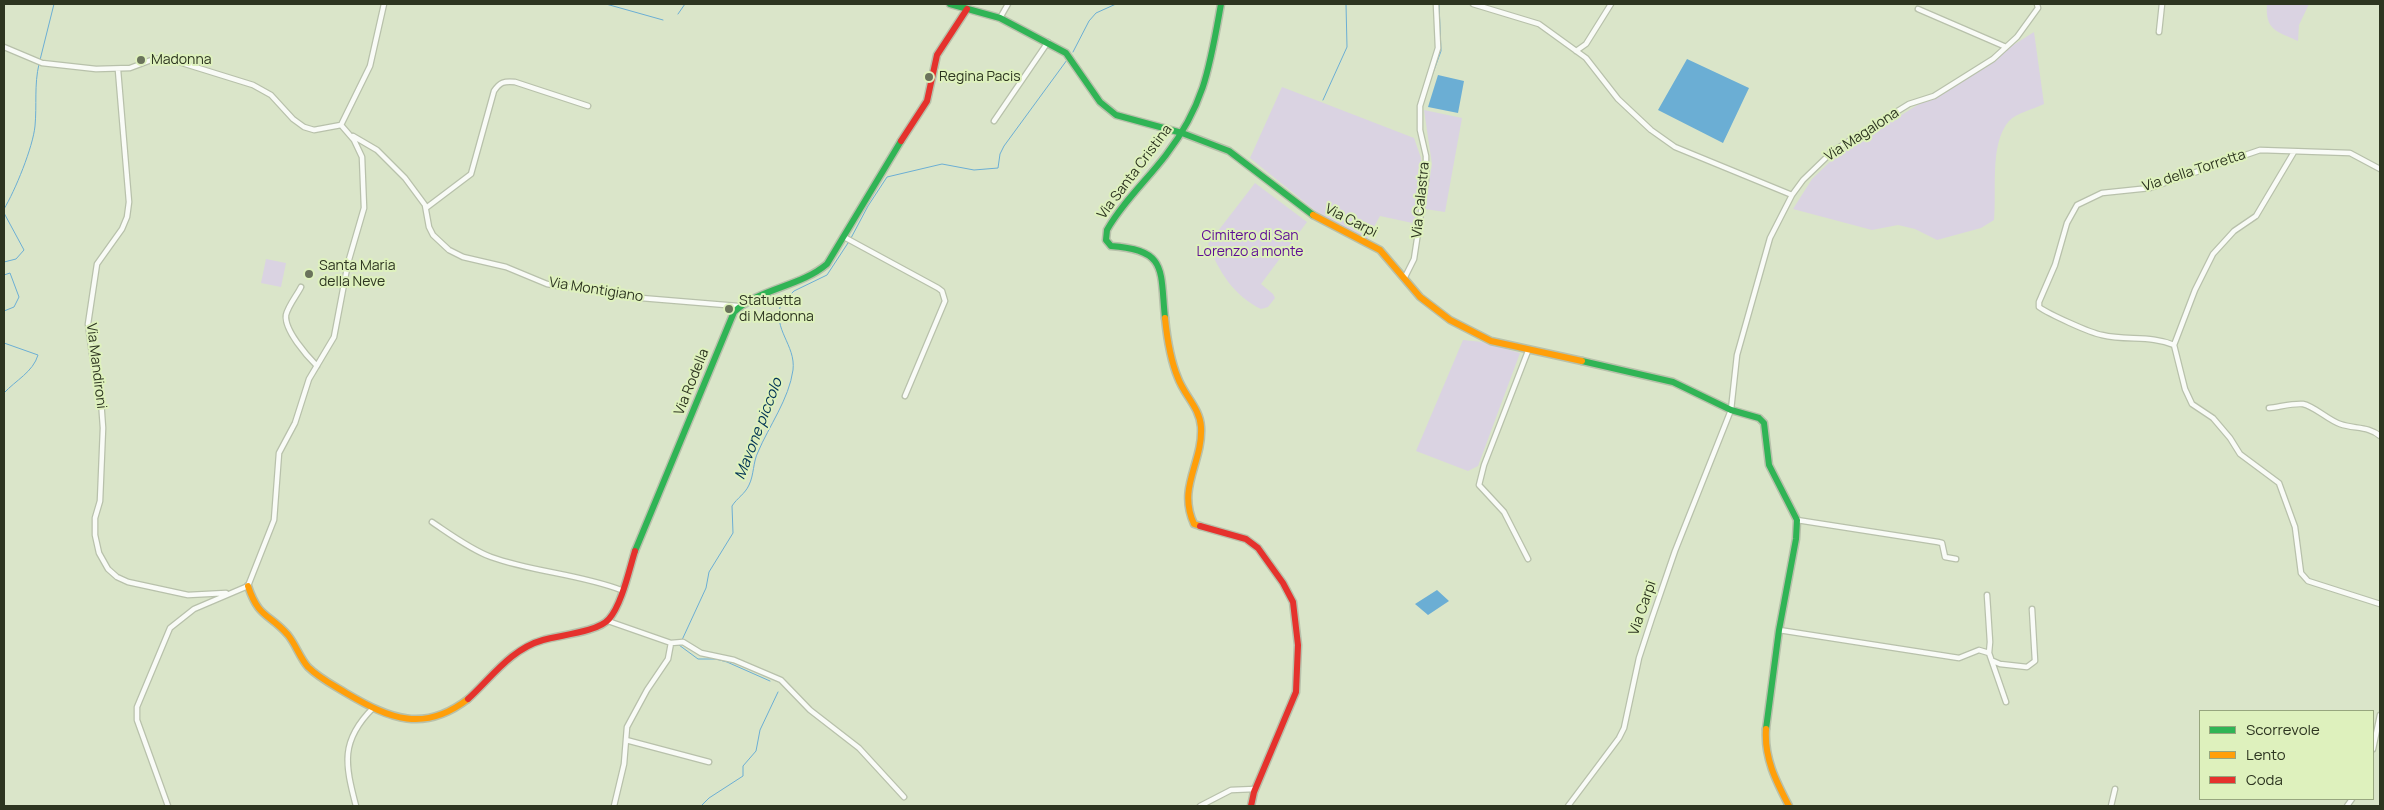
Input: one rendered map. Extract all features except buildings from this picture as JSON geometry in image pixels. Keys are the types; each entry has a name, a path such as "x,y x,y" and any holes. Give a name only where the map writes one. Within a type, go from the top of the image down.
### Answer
{"street":[{"path":"341,124 370,66 384,4"},
{"name":"Via Carpi","path":"950,4 1000,18 1066,53 1100,102 1116,115 1182,133 1229,151 1317,218 1380,250 1405,276 1420,297 1450,320 1491,341 1638,376 1660,378 1719,402 1731,410 1759,418 1764,423 1769,465 1797,520"},
{"path":"1000,18 1008,4"},
{"name":"Via Santa Cristina","path":"1221,4 1207,80 1196,108 1182,133 1112,221 1107,230 1106,240 1111,246 1136,248 1147,252 1155,259 1161,272 1172,360 1178,380 1201,424 1186,501 1188,515 1194,524 1206,530 1246,539 1258,548 1283,583 1293,602 1297,623 1298,645 1296,692 1255,789 1251,806"},
{"name":"Via Calastra","path":"1405,276 1414,259 1426,180 1426,156 1420,130 1420,106 1438,48 1436,4"},
{"path":"1473,4 1538,24 1586,58 1618,99 1651,130 1675,147 1792,195"},
{"path":"1576,51 1586,44 1611,4"},
{"path":"2159,32 2162,4"},
{"name":"Via Magalona","path":"1731,410 1737,355 1770,238 1792,195 1803,180 1833,151 1908,104 1934,96 1993,59 2017,37 2037,6"},
{"path":"1918,9 2006,47"},
{"path":"738,306 814,275 827,264 879,175 930,94 933,64 938,53 967,10"},
{"path":"994,121 1048,42"},
{"path":"4,47 42,63 71,67 118,70 130,68 154,59 166,58 253,85 270,95 293,119 304,127 314,130 341,124"},
{"name":"Via Mandironi","path":"118,70 129,202 127,218 122,229 97,264 88,324 100,386 103,428 100,501 95,518 95,535 99,553 108,569 117,577 170,592 201,596 233,592"},
{"path":"426,208 471,174 494,91 499,84 505,81 515,82 588,106"},
{"path":"341,124 362,157 364,208 348,262 334,337 310,379 295,423 279,453 274,520 248,586 254,606 262,616 285,633 313,672 373,708 407,720 432,718 467,699 524,648 608,621 671,643 683,642 701,652 734,660 781,680 810,710 859,748 904,797"},
{"name":"Via Montigiano","path":"349,135 378,150 389,161 420,196 426,208 428,227 433,235 449,250 464,257 520,272 547,284 582,287 641,298 738,306"},
{"name":"Via della Torretta","path":"2174,345 2154,338 2101,335 2061,318 2039,306 2055,265 2067,223 2077,205 2102,193 2150,188 2260,150 2350,153 2380,169"},
{"path":"2294,152 2256,216 2234,231 2213,254 2195,290 2174,345 2185,389 2192,404 2213,418 2230,438 2240,454 2279,483 2295,527 2301,573 2308,581 2380,604"},
{"path":"844,237 938,288 944,296 945,301 906,396"},
{"path":"301,286 286,313 286,320 297,342 317,366"},
{"name":"Via Rodella","path":"608,621 615,610 642,532 738,306"},
{"path":"1528,351 1484,465 1479,485 1504,512 1528,559"},
{"path":"2269,408 2302,404 2310,406 2327,419 2348,427 2374,430 2380,436"},
{"name":"Via Carpi","path":"1568,806 1614,745 1624,728 1640,658 1652,618 1675,551 1731,410"},
{"path":"1789,806 1774,777 1765,746 1778,630 1793,558 1797,520 1938,542 1942,543 1945,556 1956,559"},
{"path":"432,522 491,557 549,572 577,576 621,590"},
{"path":"168,806 137,720 136,707 170,628 194,609 248,586"},
{"path":"1987,595 1989,653 2006,702"},
{"path":"201,596 204,597 204,604"},
{"path":"1993,661 2000,664 2027,667 2035,661 2032,609"},
{"path":"1778,630 1959,658 1979,650 1989,653"},
{"path":"614,806 624,764 626,740 631,718 668,660 671,643"},
{"path":"356,806 347,757 349,741 358,723 373,708"},
{"path":"2374,744 2380,715"},
{"path":"626,740 709,762"},
{"path":"1200,806 1232,790 1255,789"},
{"path":"2111,806 2115,789"}],"green space":[{"path":"2267,4 2309,4 2299,25 2298,41 2278,32 2270,24"},
{"path":"2034,32 2044,104 2012,118 2003,131 1996,155 1994,220 1981,228 1937,240 1915,229 1898,225 1872,230 1793,209 1812,179 1836,156"},
{"path":"1282,87 1414,138 1421,158 1417,224 1380,216 1367,239 1318,213 1250,158"},
{"path":"1424,110 1462,118 1445,212 1425,209 1432,164"},
{"name":"Cimitero di San Lorenzo a monte","path":"1255,183 1307,222 1261,284 1275,298 1268,307 1261,309 1251,304 1228,282 1208,244"},
{"path":"266,259 286,263 281,287 261,283"},
{"path":"1463,340 1482,342 1520,353 1478,466 1468,471 1416,451"}],"water":[{"path":"1687,59 1749,88 1723,143 1658,110"},
{"path":"1438,75 1464,81 1458,113 1428,107"},
{"path":"1437,590 1449,601 1428,615 1415,604"}],"waterway":[{"path":"40,60 54,4"},
{"name":"Mavone piccolo","path":"606,4 663,20"},
{"name":"Mavone piccolo","path":"678,14 685,4"},
{"name":"Mavone piccolo","path":"1073,52 1089,21 1096,13 1116,4"},
{"path":"1323,100 1347,47 1346,4"},
{"path":"1430,81 1441,51 1439,4"},
{"name":"Mavone piccolo","path":"851,238 868,206 887,177 942,164 974,170 998,168 1000,154 1004,146 1067,60"},
{"path":"4,209 23,169 34,135 39,64"},
{"path":"4,213 24,250 16,259 4,262"},
{"name":"Mavone piccolo","path":"682,640 706,588 709,572 733,533 732,506 749,485 756,456 783,402 791,381 793,361 779,321 781,304 794,291 827,275 848,243"},
{"path":"4,275 10,273 19,297 14,307 4,311"},
{"path":"4,343 38,355 28,371 4,393"},
{"name":"Mavone piccolo","path":"679,645 698,659 716,659 727,662 770,681"},
{"name":"Mavone piccolo","path":"701,806 709,798 743,776 743,766 756,751 760,730 778,692"}],"traffic: fast":[{"path":"950,4 1000,18 1066,53 1100,102 1116,115 1182,133 1229,151 1313,215"},
{"path":"1165,318 1161,275 1158,266 1152,258 1143,252 1111,246 1106,240 1107,230 1127,201 1166,155 1190,118 1198,101 1209,65 1221,4"},
{"path":"635,551 734,312 744,304 768,292 805,278 827,264 901,141"},
{"path":"1582,361 1673,382 1731,410 1759,418 1764,423 1769,465 1797,520 1796,539 1779,630 1766,729"}],"traffic: slow":[{"path":"1313,215 1380,250 1420,297 1450,320 1491,341 1582,361"},
{"path":"1165,318 1169,348 1175,371 1200,420 1201,440 1188,498 1194,524 1200,526"},
{"path":"248,586 260,610 288,635 308,667 326,681 377,710 392,715 422,719 452,710 468,699"},
{"path":"1766,729 1769,760 1775,778 1789,806"}],"traffic: jam":[{"path":"901,141 927,101 937,55 967,9"},
{"path":"1200,526 1246,539 1258,548 1283,583 1293,602 1298,645 1296,692 1254,792 1251,806"},
{"path":"468,699 521,650 543,640 596,627 609,619 618,605 635,551"}],"place":[{"name":"Madonna","path":"141,60"},
{"name":"Regina Pacis","path":"929,77"},
{"name":"Santa Maria della Neve","path":"309,274"},
{"name":"Statuetta di Madonna","path":"729,309"}]}
